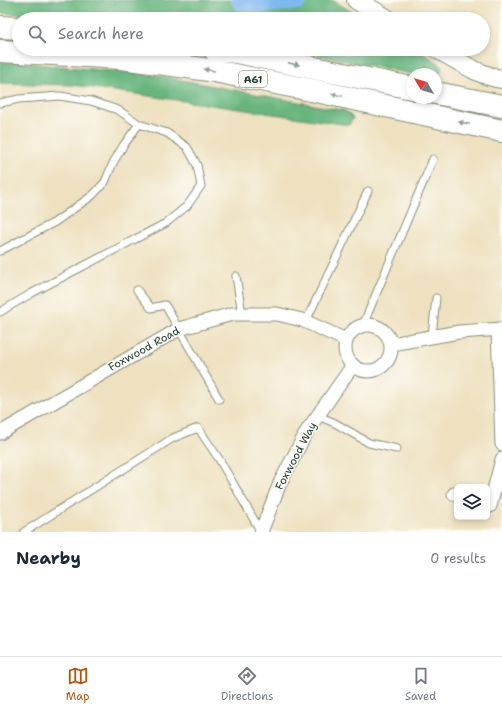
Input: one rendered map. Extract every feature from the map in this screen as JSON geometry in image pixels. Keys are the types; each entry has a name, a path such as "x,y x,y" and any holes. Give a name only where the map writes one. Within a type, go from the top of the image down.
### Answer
{"highway":[{"path":"0,27 12,28"},
{"name":"A61","path":"0,51 12,52"},
{"name":"A61","path":"87,56 122,58 209,70 502,131"},
{"name":"A61","path":"256,56 406,87"},
{"path":"442,93 502,106"}],"main road":[{"path":"356,0 376,12"},
{"path":"449,56 469,67 502,79"}],"street":[{"name":"Foxwood Road","path":"0,433 179,329 232,314 277,314 306,321 346,340"},
{"path":"364,325 378,327 389,337 391,344 390,356 383,366 368,371 360,369 353,365 346,354 346,340 353,330 364,325"},
{"path":"391,344 459,332 500,329 502,444"},
{"name":"Foxwood Way","path":"261,532 280,482 307,431 353,365"},
{"path":"493,507 502,459"}],"lane":[{"path":"0,103 60,96 91,101 118,110 139,124 167,133 187,147 197,165 201,186 187,206 166,223 32,293 0,312"},
{"path":"0,251 55,222 93,195 105,182 112,163 139,124"},
{"path":"364,325 433,159"},
{"path":"306,321 368,191"},
{"path":"236,276 242,314"},
{"path":"137,290 151,308 166,305 219,400"},
{"path":"432,336 436,298"},
{"path":"318,416 335,423 369,443 397,449"},
{"path":"24,532 173,438 198,428 219,459 261,532"}],"green space":[{"path":"0,0 332,0 353,12 12,12 12,14 0,13"},
{"path":"321,56 428,56 439,63 442,67 406,68 406,73"},
{"path":"0,62 155,75 346,111 353,118 349,125 73,85 0,83"}],"waterway":[{"path":"241,0 261,3 297,0"}]}
